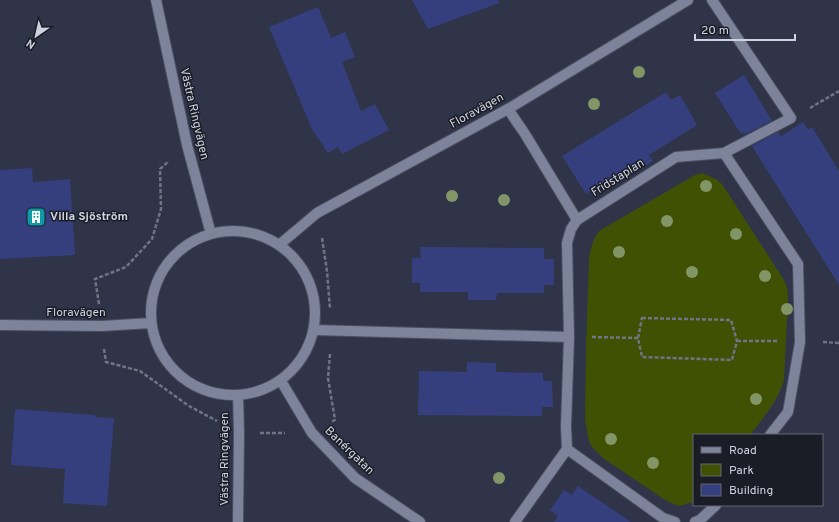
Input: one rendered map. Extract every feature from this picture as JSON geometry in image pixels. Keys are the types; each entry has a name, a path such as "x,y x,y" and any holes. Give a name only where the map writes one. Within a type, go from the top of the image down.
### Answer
{"street":[{"name":"Västra Ringvägen","path":"156,0 187,145 211,234"},
{"name":"Floravägen","path":"279,245 317,213 508,109 688,0"},
{"path":"712,0 791,118 724,153 798,264 800,342 788,412 771,434"},
{"path":"508,109 526,134 577,220 571,229 567,243 569,337 566,426 567,449 515,522"},
{"name":"Fridstaplan","path":"577,220 676,158 724,153"},
{"path":"234,231 258,235 279,245 297,261 310,282 316,305 314,330 304,355 296,366 281,381 260,391 238,395 213,393 190,383 172,367 158,347 152,323 152,300 159,278 172,258 189,244 211,234 234,231"},
{"name":"Floravägen","path":"0,326 102,326 152,323"},
{"path":"314,330 569,337"},
{"name":"Banérgatan","path":"281,381 312,433 355,478 420,522"},
{"name":"Västra Ringvägen","path":"238,395 238,522"},
{"path":"567,449 663,518 675,522"},
{"path":"695,522 700,520 715,506"}],"path":[{"path":"791,118 839,91"},
{"path":"642,318 731,320 737,341 732,360 642,357 638,338 642,318"},
{"path":"569,337 638,338"},
{"path":"823,342 839,342"}],"green space":[{"path":"702,173 716,179 722,184 784,280 787,287 788,297 784,380 774,402 751,434 693,434 693,502 678,506 665,500 603,458 589,442 585,420 589,258 591,247 599,231 695,175"}],"building":[{"path":"412,0 498,0 499,3 428,29"},
{"path":"318,7 331,38 345,32 355,57 342,62 361,111 375,104 389,130 342,154 338,147 328,153 312,129 269,27"},
{"path":"744,75 772,121 745,134 744,132 741,134 715,93"},
{"path":"666,92 671,100 680,95 697,125 649,155 653,161 629,176 625,170 586,194 562,156"},
{"path":"803,122 808,130 812,127 839,171 839,285 752,146 778,132 781,136"},
{"name":"Villa Sjöström","path":"32,168 33,182 70,179 75,255 0,259 0,170"},
{"path":"420,247 544,248 544,259 554,259 554,285 544,285 544,293 497,293 496,300 468,300 468,292 420,292 420,283 412,283 412,258 421,258"},
{"path":"467,362 496,363 496,372 543,373 543,381 552,381 553,407 542,407 542,416 418,415 419,371 467,372"},
{"path":"15,409 95,415 95,417 114,418 107,506 63,503 65,469 11,465"},
{"path":"578,486 631,522 554,522 558,516 550,510 564,490 572,495"}],"place":[{"name":"Villa Sjöström","path":"36,217"}]}
